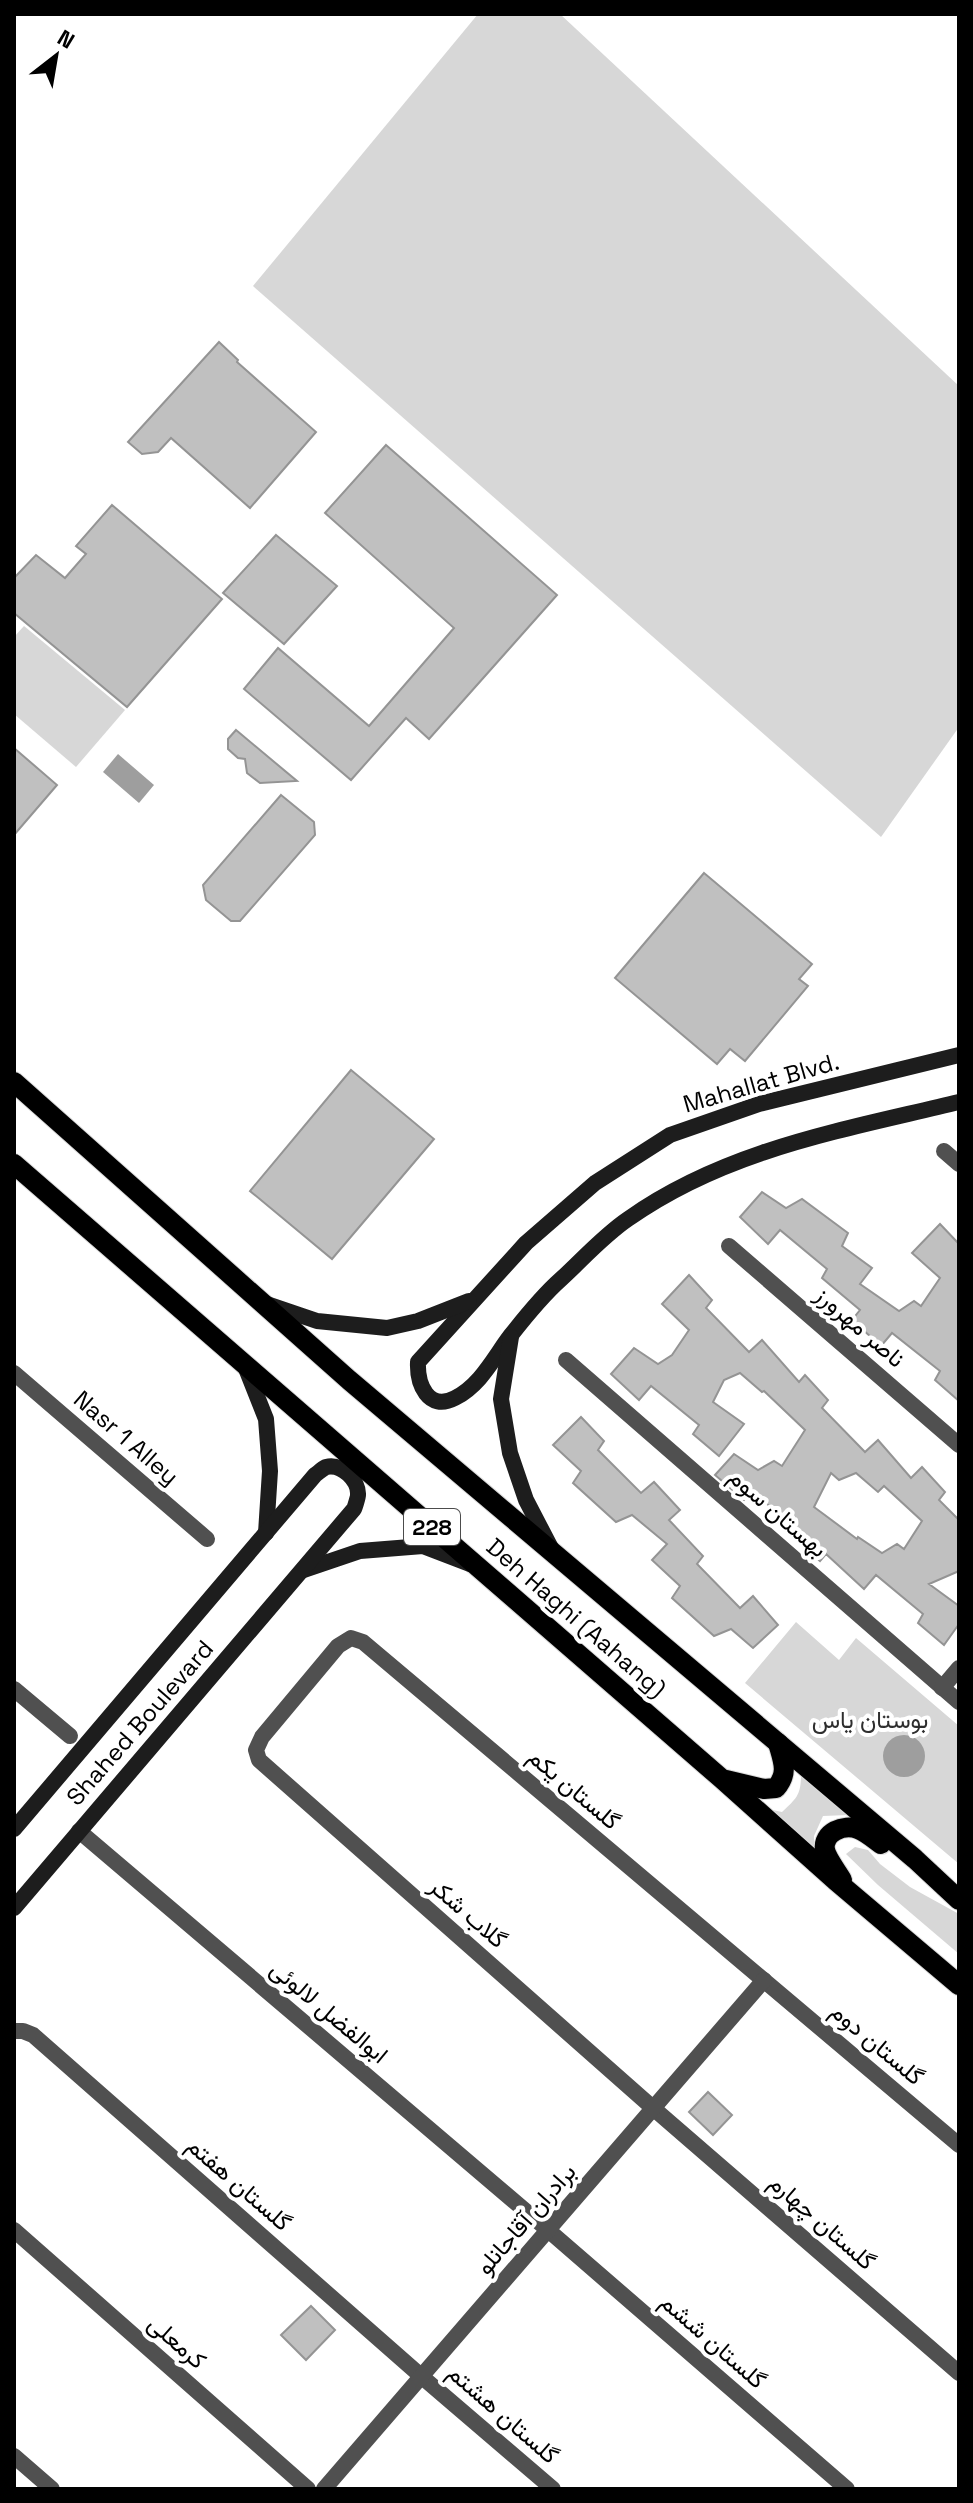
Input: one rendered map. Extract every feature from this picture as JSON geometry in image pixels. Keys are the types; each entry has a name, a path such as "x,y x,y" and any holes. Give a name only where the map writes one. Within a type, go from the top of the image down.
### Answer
{"main road":[{"name":"Mahallat Blvd.","path":"260,1301 317,1321 387,1328 418,1321 474,1299 526,1243 595,1183 670,1135 759,1104 959,1055"},
{"name":"Deh Haghi (Aahang)","path":"14,1082 349,1380 915,1859 951,1893"},
{"path":"474,1299 418,1362 417,1377 424,1393 438,1401 452,1400 472,1388 545,1293 626,1220 694,1178 774,1147 959,1102"},
{"name":"Deh Haghi (Aahang)","path":"14,1164 959,1985"},
{"path":"512,1334 501,1399 510,1453 526,1500 554,1553"},
{"path":"244,1365 266,1419 270,1471 266,1533"},
{"name":"Shahed Boulevard","path":"14,1829 315,1475 326,1467 339,1468 349,1475 356,1484 358,1496 354,1509 14,1908"},
{"path":"302,1570 360,1551 423,1546 477,1566"},
{"path":"722,1779 764,1789 776,1788 785,1772 778,1743"},
{"path":"849,1892 825,1850 827,1839 834,1830 846,1827 859,1829 951,1893"}],"street":[{"path":"944,1151 959,1164"},
{"name":"ناصر مهرورز","path":"729,1246 959,1445"},
{"name":"بهستان سوم","path":"566,1360 959,1702"},
{"name":"Nasr 1 Alley","path":"14,1373 207,1539"},
{"name":"گلاب شکر","path":"351,1638 328,1657 262,1737 256,1750 259,1760 653,2108"},
{"name":"گلستان یکم","path":"351,1638 363,1642 764,1980"},
{"path":"942,1688 959,1668"},
{"path":"14,1689 70,1736"},
{"name":"ابوالفضل لالوئی","path":"79,1831 548,2230"},
{"name":"برادران آقاجانلو","path":"324,2489 764,1980"},
{"name":"گلستان دوم","path":"764,1980 959,2145"},
{"name":"گلستان هفتم","path":"18,2031 33,2035 421,2376"},
{"name":"گلستان چهارم","path":"653,2108 959,2373"},
{"name":"کرمعلی","path":"14,2230 308,2489"},
{"name":"گلستان ششم","path":"548,2230 847,2489"},
{"name":"گلستان هشتم","path":"421,2376 553,2489"},
{"path":"14,2456 52,2489"}],"green space":[{"path":"478,14 560,14 959,386 959,727 881,837 253,286"},
{"path":"24,626 125,710 76,767 14,714 14,637"},
{"name":"بوستان یاس","path":"796,1622 839,1660 856,1638 959,1726 959,1864 745,1683"},
{"path":"801,1774 848,1815 823,1816 814,1836 814,1847 768,1809 782,1812 791,1803 799,1792"},
{"path":"855,1847 868,1850 880,1864 910,1887 959,1914 959,1954 846,1854"}],"shaded area":[{"path":"118,754 154,785 139,803 103,772"},
{"path":"904,1735 919,1741 925,1756 919,1771 904,1777 889,1771 883,1756 889,1741"}],"building":[{"path":"219,342 237,362 316,432 250,508 171,438 158,452 142,454 128,442"},
{"path":"386,445 557,595 429,739 406,718 351,780 244,689 278,648 369,726 454,628 325,513"},
{"path":"112,505 222,599 127,707 14,613 14,578 36,555 65,578 86,554 76,546"},
{"path":"276,535 337,586 284,644 223,593"},
{"path":"236,730 297,781 260,783 247,773 245,759 238,758 228,749 228,739"},
{"path":"14,748 57,785 14,835"},
{"path":"281,795 314,822 315,835 240,921 231,921 206,900 203,885"},
{"path":"704,873 812,964 799,979 808,986 745,1061 730,1049 717,1064 615,978"},
{"path":"351,1070 434,1139 332,1259 250,1191"},
{"path":"762,1192 786,1208 802,1199 848,1233 842,1246 872,1268 860,1284 899,1311 914,1301 921,1306 940,1278 912,1253 940,1224 959,1244 959,1401 935,1380 940,1371 892,1333 881,1346 852,1320 860,1310 822,1278 827,1269 780,1230 768,1244 740,1217"},
{"path":"689,1275 712,1300 706,1308 749,1352 762,1340 799,1382 805,1375 828,1400 822,1408 865,1452 878,1440 911,1478 922,1467 945,1492 939,1500 959,1520 959,1571 929,1584 959,1606 959,1624 944,1645 918,1623 923,1614 876,1575 864,1589 826,1554 820,1561 794,1539 799,1530 752,1492 744,1500 715,1475 734,1454 758,1470 774,1461 782,1466 805,1430 764,1391 740,1373 724,1380 713,1402 744,1424 719,1456 693,1434 699,1425 651,1386 639,1400 611,1374 634,1348 658,1364 672,1355 689,1330 662,1304","holes":["831,1473 839,1480 856,1473 878,1492 884,1486 922,1521 904,1549 897,1544 882,1553 857,1539 814,1507"]},
{"path":"581,1417 604,1441 598,1450 641,1493 654,1482 680,1510 669,1520 703,1556 697,1564 740,1608 753,1596 778,1625 753,1648 731,1629 714,1636 672,1598 680,1586 652,1560 667,1544 632,1515 616,1522 573,1483 581,1471 553,1445"},
{"path":"708,2092 732,2115 713,2135 689,2112"},
{"path":"311,2306 335,2330 306,2360 281,2335"}]}
